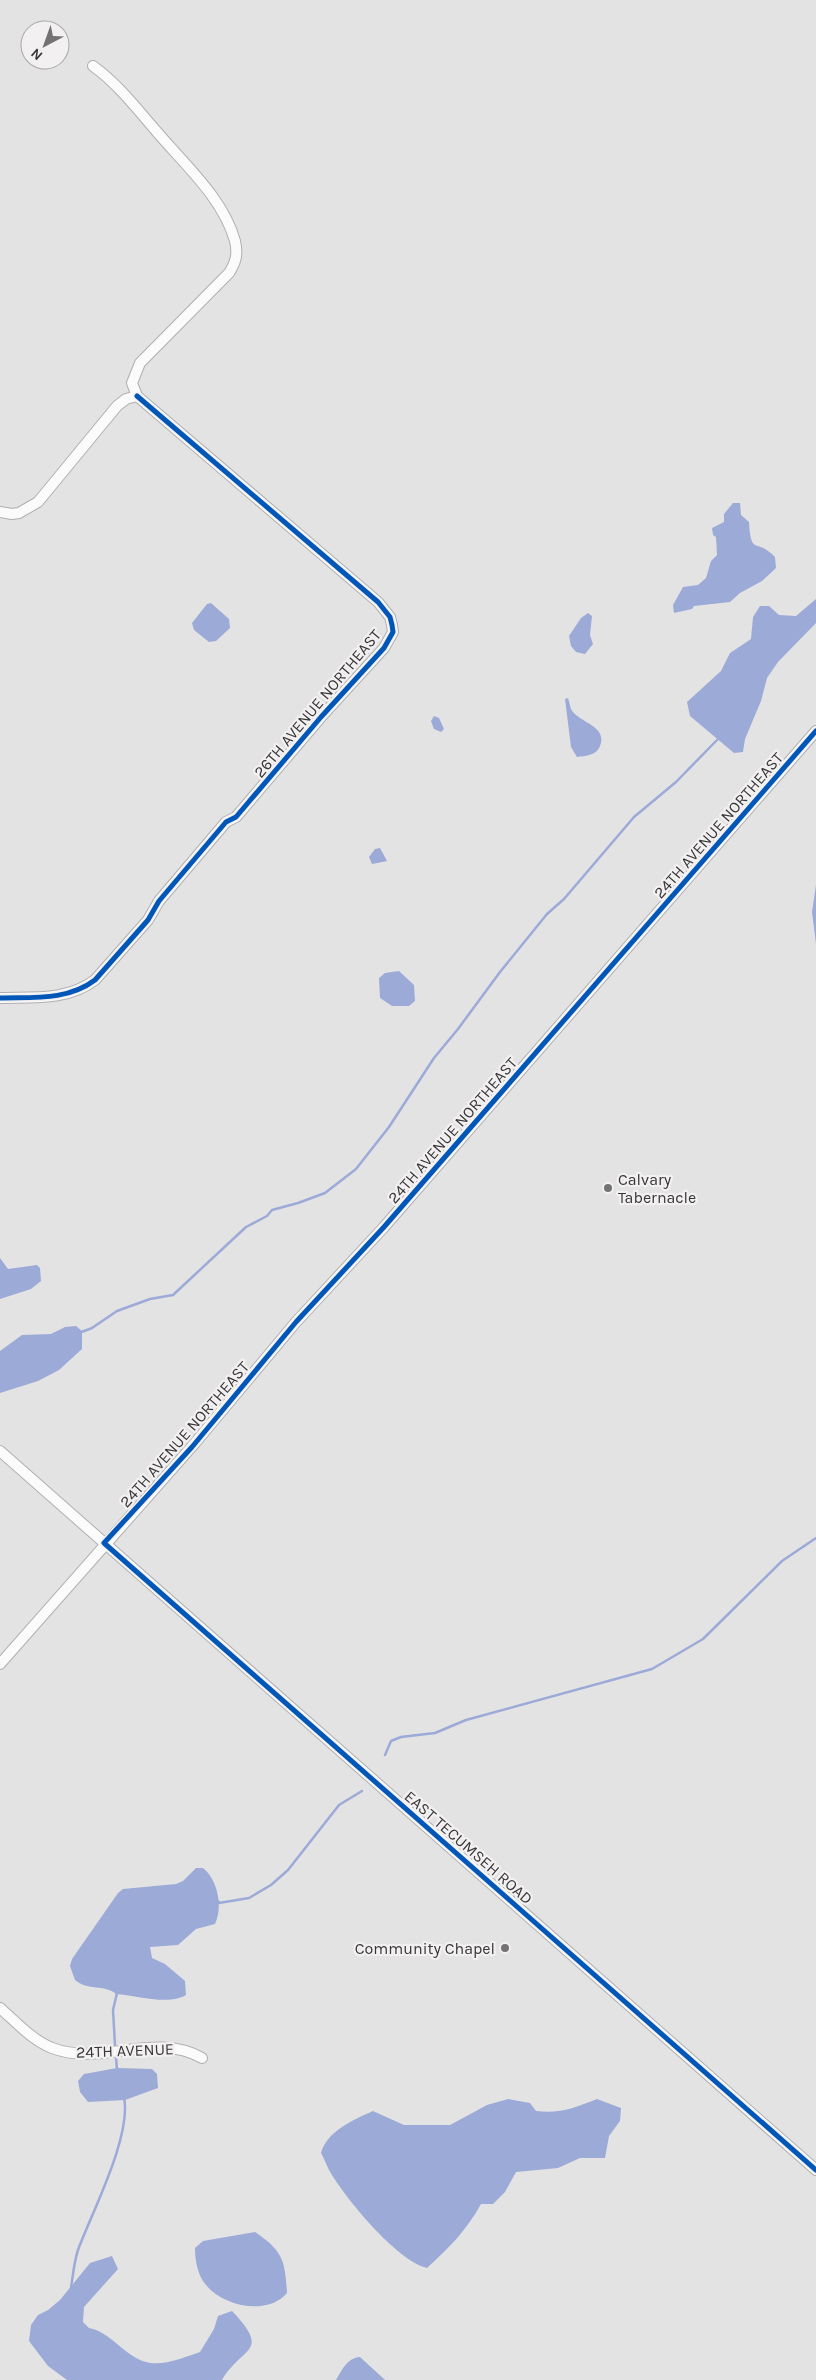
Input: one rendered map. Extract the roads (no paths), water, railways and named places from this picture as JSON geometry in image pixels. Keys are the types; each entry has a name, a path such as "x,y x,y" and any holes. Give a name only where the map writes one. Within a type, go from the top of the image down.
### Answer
{"street":[{"path":"0,512 19,513 38,502 117,406 126,399 137,396 132,383 136,370 229,273 237,258 235,241 216,201 120,90 93,66"},
{"name":"26TH AVENUE NORTHEAST","path":"0,998 68,994 85,988 95,980 148,920 159,902 226,822 236,817 320,717 384,648 392,632 390,617 378,602 137,396"},
{"name":"24TH AVENUE NORTHEAST","path":"0,1664 104,1544 192,1447 296,1322 384,1227 816,731"},
{"name":"EAST TECUMSEH ROAD","path":"0,1451 816,2170"},
{"name":"24TH AVENUE","path":"0,2008 41,2043 60,2051 96,2053 175,2047 190,2051 202,2058"}],"water":[{"path":"733,503 740,503 741,515 749,522 753,543 769,551 775,557 776,568 762,581 740,593 730,602 694,606 692,609 674,613 673,605 683,587 698,585 706,578 711,561 717,555 716,537 713,535 712,528 724,522 724,514"},
{"path":"816,599 816,623 778,662 767,678 761,701 745,739 743,752 734,753 690,716 687,702 721,671 730,653 751,639 753,617 760,606 769,606 779,615 796,616"},
{"path":"211,603 229,619 230,628 216,641 209,642 194,630 192,623 207,604"},
{"path":"588,613 592,616 590,635 593,644 585,654 576,652 571,646 569,636 581,618"},
{"path":"568,698 571,709 575,714 600,733 599,749 591,754 577,757 571,747 565,699"},
{"path":"434,716 439,718 444,729 441,732 434,729 431,721"},
{"path":"380,848 387,861 372,864 369,857 375,849"},
{"path":"816,885 816,944 812,912"},
{"path":"399,971 414,985 415,1001 409,1006 392,1006 380,998 379,978 385,973"},
{"path":"0,1258 8,1269 37,1265 40,1268 41,1281 31,1289 0,1299"},
{"path":"76,1326 82,1331 82,1349 59,1370 38,1381 0,1393 0,1351 22,1335 51,1334 65,1327"},
{"path":"196,1868 203,1868 208,1873 218,1894 219,1910 215,1924 196,1929 178,1945 150,1947 152,1958 165,1964 185,1981 186,1995 170,2000 152,1999 116,1994 107,1989 85,1985 75,1980 70,1966 72,1959 118,1893 123,1889 176,1884 183,1881"},
{"path":"117,2068 152,2069 157,2074 158,2088 125,2100 88,2102 80,2092 78,2081 84,2074"},
{"path":"508,2099 530,2103 536,2111 552,2112 567,2110 597,2099 621,2108 620,2121 609,2136 605,2158 580,2158 558,2168 516,2172 505,2192 493,2204 481,2204 457,2239 427,2268 415,2263 401,2253 372,2226 337,2182 321,2153 324,2145 335,2132 349,2122 373,2111 404,2125 450,2125 487,2105"},
{"path":"255,2232 277,2251 281,2257 285,2272 287,2293 268,2305 244,2305 220,2297 210,2290 203,2281 196,2261 195,2248 203,2241"},
{"path":"112,2256 118,2269 84,2307 83,2322 89,2328 104,2334 138,2359 159,2363 173,2361 200,2352 214,2329 218,2316 232,2311 244,2325 252,2342 222,2380 67,2380 48,2366 29,2341 31,2325 38,2315 48,2310 60,2300 90,2263"},
{"path":"360,2357 385,2380 336,2380 348,2362"}],"waterway":[{"path":"79,1333 92,1328 117,1311 150,1299 173,1295 246,1227 267,1216 272,1210 325,1193 356,1169 389,1127 434,1058 547,914 564,899 634,817 676,782 717,740"},
{"path":"385,1755 391,1741 401,1737 435,1733 466,1720 652,1669 703,1639 782,1561 816,1538"},
{"path":"218,1901 219,1903 249,1898 271,1885 288,1870 339,1805 362,1791"},
{"path":"115,2045 113,2010 117,1993"},
{"path":"116,2057 117,2070"},
{"path":"71,2288 78,2250 117,2153 125,2113 124,2097"}],"place":[{"name":"Calvary Tabernacle","path":"608,1188"},
{"name":"Community Chapel","path":"505,1948"}]}
